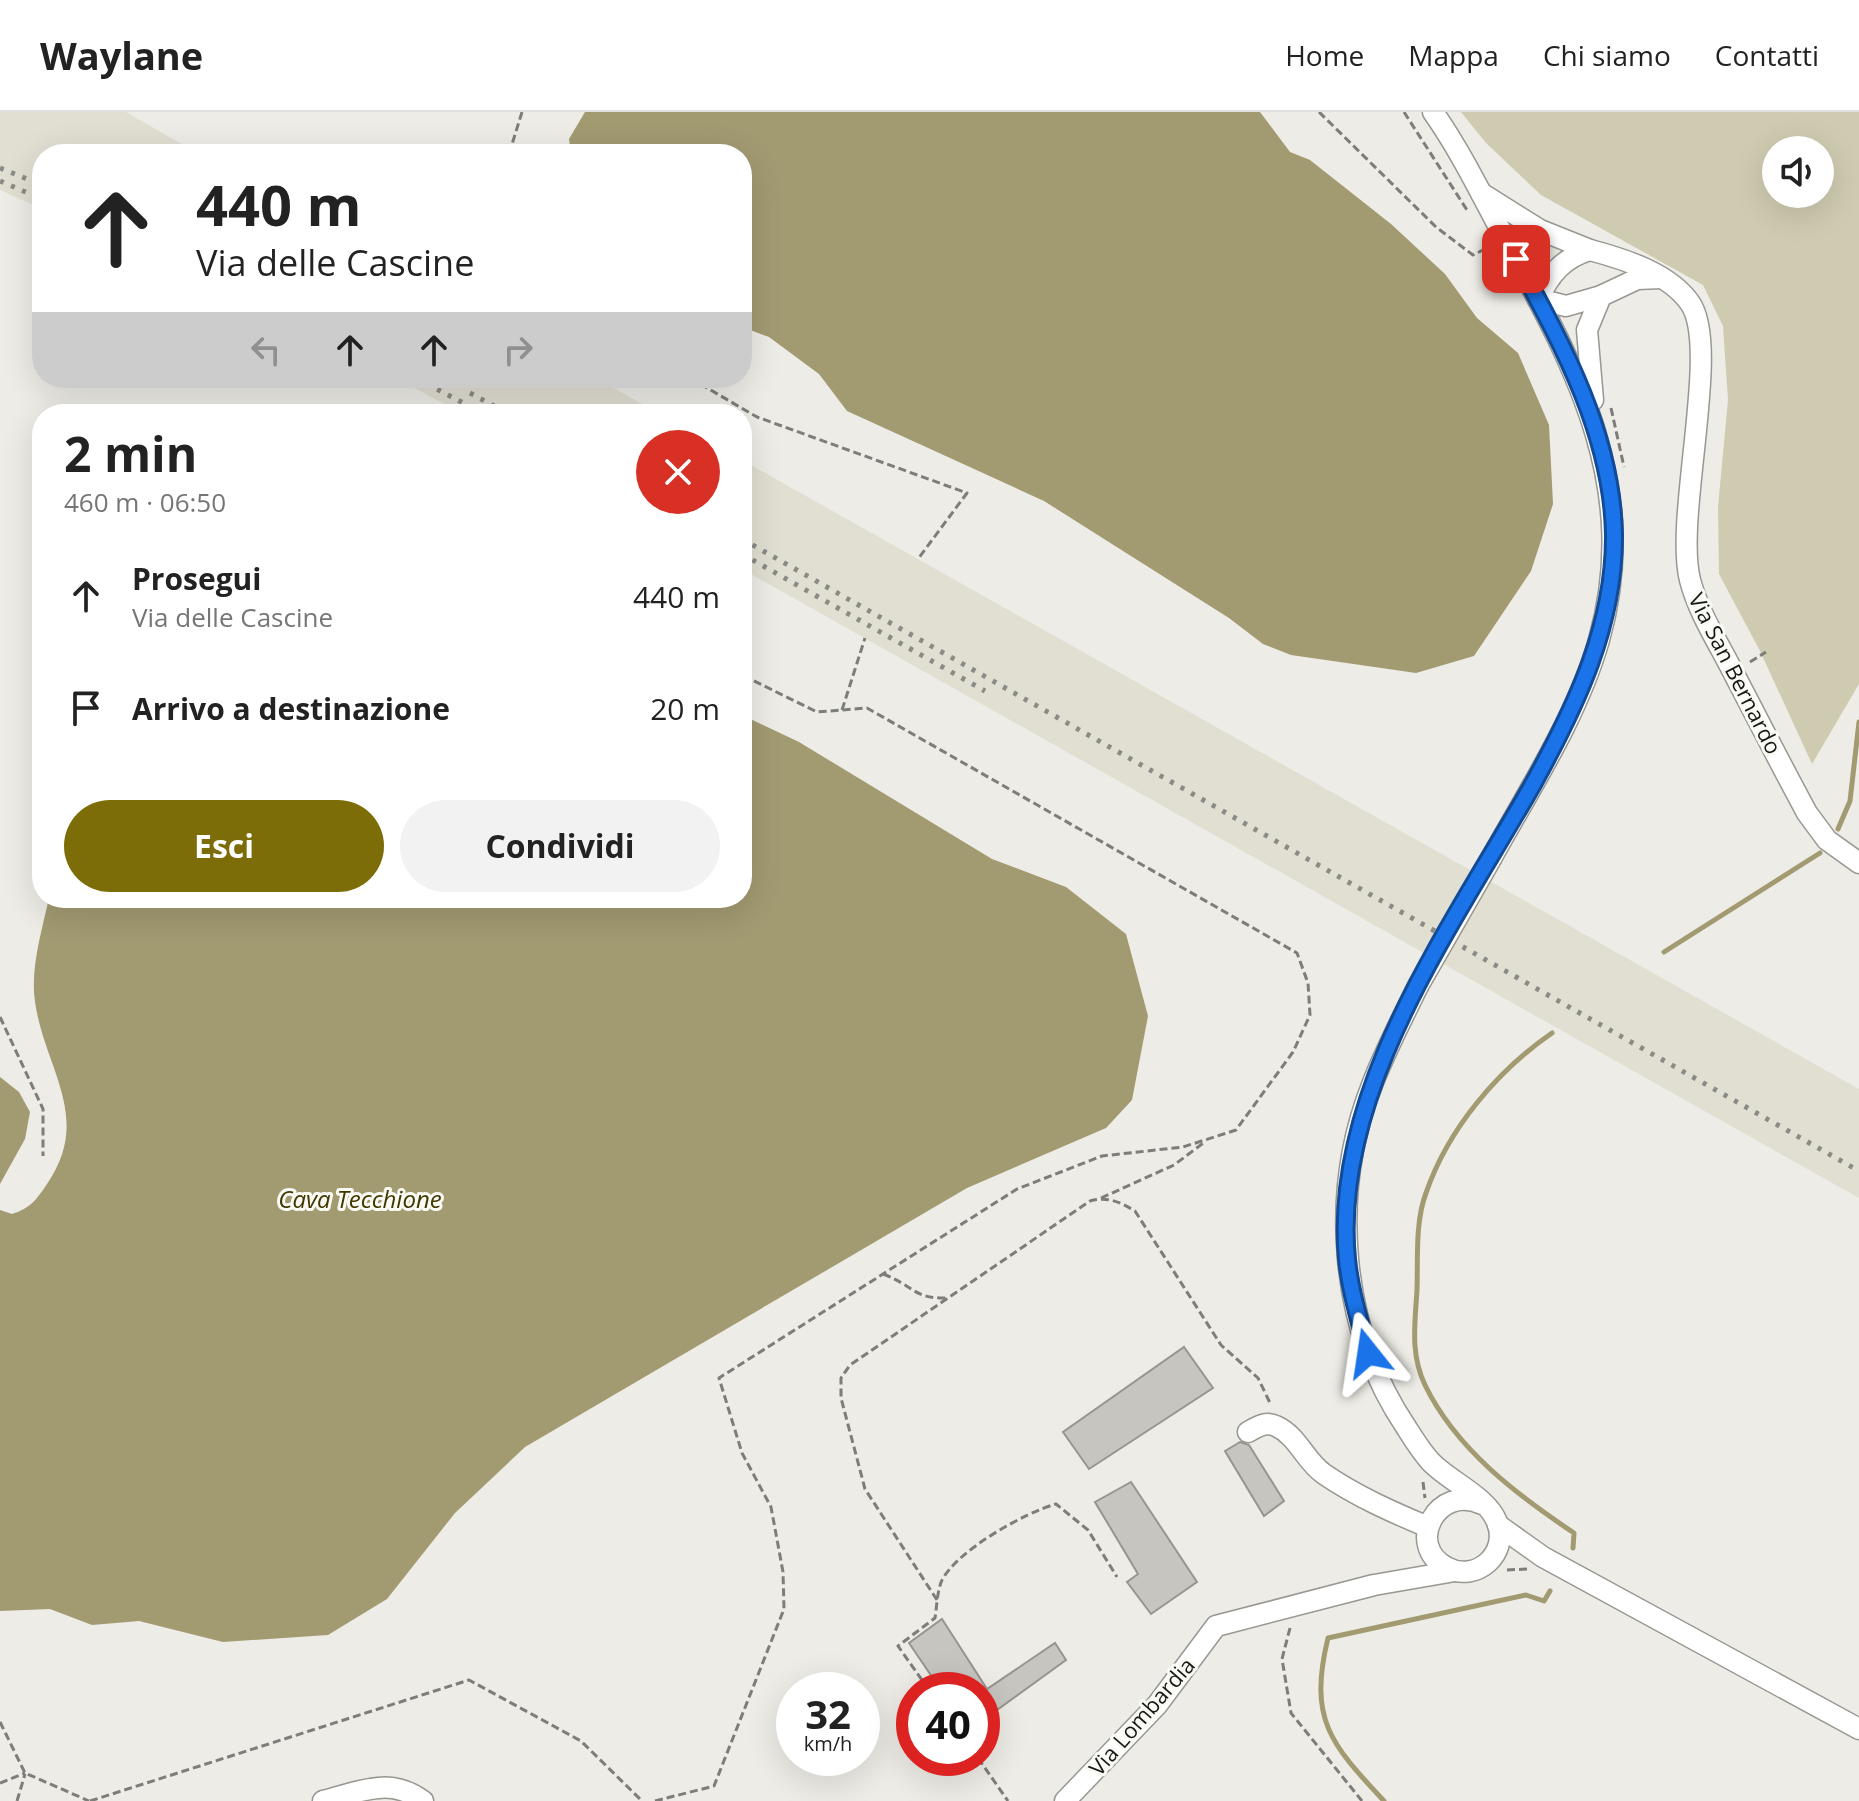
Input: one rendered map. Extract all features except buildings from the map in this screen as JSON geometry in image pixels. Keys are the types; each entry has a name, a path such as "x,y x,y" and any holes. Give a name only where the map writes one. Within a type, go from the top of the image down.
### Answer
{"street":[{"path":"1433,112 1538,299 1580,386 1600,441"},
{"name":"Via San Bernardo","path":"1480,193 1540,230 1620,258 1661,278 1690,303 1699,332 1686,547 1689,578 1697,602 1807,813 1827,840 1859,863"},
{"path":"1538,299 1554,270 1566,260 1590,250"},
{"path":"1538,299 1566,306 1601,296 1637,279 1661,278"},
{"path":"1601,296 1587,330 1590,382 1614,532 1613,561 1599,640 1556,741 1418,986 1371,1087 1351,1163 1347,1259 1355,1304 1373,1366 1387,1397 1429,1461 1482,1504 1498,1525 1543,1557 1859,1729"},
{"path":"1248,1432 1263,1424 1274,1424 1294,1439 1324,1474 1359,1495 1422,1525 1430,1550 1440,1564 1455,1571 1478,1569 1504,1560 1543,1557"},
{"path":"1422,1525 1439,1500 1429,1461"},
{"path":"1439,1500 1462,1499 1482,1504"},
{"path":"1498,1525 1504,1560"},
{"path":"1399,1579 1430,1550"},
{"name":"Via Lombardia","path":"1065,1801 1157,1705 1216,1626 1296,1602 1399,1579 1455,1571"},
{"path":"323,1801 389,1787 401,1787 423,1801"}],"path":[{"path":"512,144 522,112"},
{"path":"1319,112 1436,227 1473,255 1490,246"},
{"path":"1404,112 1474,221"},
{"path":"707,388 735,404"},
{"path":"752,414 967,493 918,559"},
{"path":"842,710 865,638"},
{"path":"655,1801 714,1786 784,1609 783,1572 771,1507 742,1453 719,1378 1017,1189 1102,1156 1183,1147 1236,1130 1293,1052 1310,1015 1308,983 1297,953 867,708 817,712 752,680"},
{"path":"0,1017 43,1109 43,1156"},
{"path":"937,1600 865,1489 841,1398 841,1378 850,1365 1090,1201 1174,1165 1211,1138"},
{"path":"1101,1198 1120,1202 1135,1211 1149,1229 1221,1345 1258,1378 1275,1415 1274,1424"},
{"path":"883,1274 900,1280 924,1299 947,1298"},
{"path":"1422,1525 1426,1503 1439,1500"},
{"path":"916,1672 898,1646 935,1618 942,1580 961,1559 1024,1517 1056,1504 1088,1530 1117,1577"},
{"path":"1296,1602 1282,1659 1291,1713 1362,1801"},
{"path":"0,1722 25,1773 90,1801 469,1680 581,1741 642,1801"},
{"path":"0,1783 25,1773"},
{"path":"17,1801 25,1773"},
{"path":"991,1776 1008,1801"}],"shaded area":[{"path":"0,112 126,112 182,144 32,144 32,204 0,190"},
{"path":"1461,112 1859,112 1859,684 1812,764 1760,651 1719,574 1718,507 1728,400 1723,326 1703,285 1541,195 1486,143"},
{"path":"415,388 614,388 642,404 444,404"},
{"path":"752,466 1859,1089 1859,1198 752,575"}],"water":[{"path":"585,112 1260,112 1290,152 1310,160 1391,224 1445,274 1477,318 1518,353 1549,425 1553,504 1531,571 1474,656 1416,673 1291,655 1263,644 1229,618 1044,501 847,411 819,374 769,337 752,331 752,144 570,144 569,139"},
{"name":"Cava Tecchione","path":"752,720 799,742 992,859 1066,887 1126,934 1148,1016 1132,1100 1106,1128 967,1188 525,1447 455,1513 387,1599 328,1635 223,1642 139,1621 92,1625 50,1609 0,1611 0,1210 12,1214 36,1199 60,1160 66,1137 62,1093 35,1002 34,976 47,908 752,908"},
{"path":"0,1077 19,1092 30,1112 25,1139 0,1184"}],"waterway":[{"path":"1838,829 1850,801 1859,722"},
{"path":"1664,952 1820,853"},
{"path":"1552,1033 1494,1083 1461,1124 1435,1169 1422,1204 1419,1228 1415,1338 1420,1373 1453,1430 1490,1469 1574,1533 1573,1548"},
{"path":"1384,1801 1350,1763 1329,1729 1321,1690 1328,1638 1526,1595 1544,1601 1550,1591"}],"railway":[{"path":"0,168 32,181"},
{"path":"0,181 32,195"},
{"path":"435,388 465,404"},
{"path":"470,393 490,404"},
{"path":"752,545 1859,1171"},
{"path":"752,560 985,691"}],"route":[{"path":"1368,1353 1347,1259 1347,1215 1351,1163 1371,1087 1418,986 1556,741 1585,681 1599,640 1613,561 1611,502 1600,441 1580,386 1516,259"}]}
